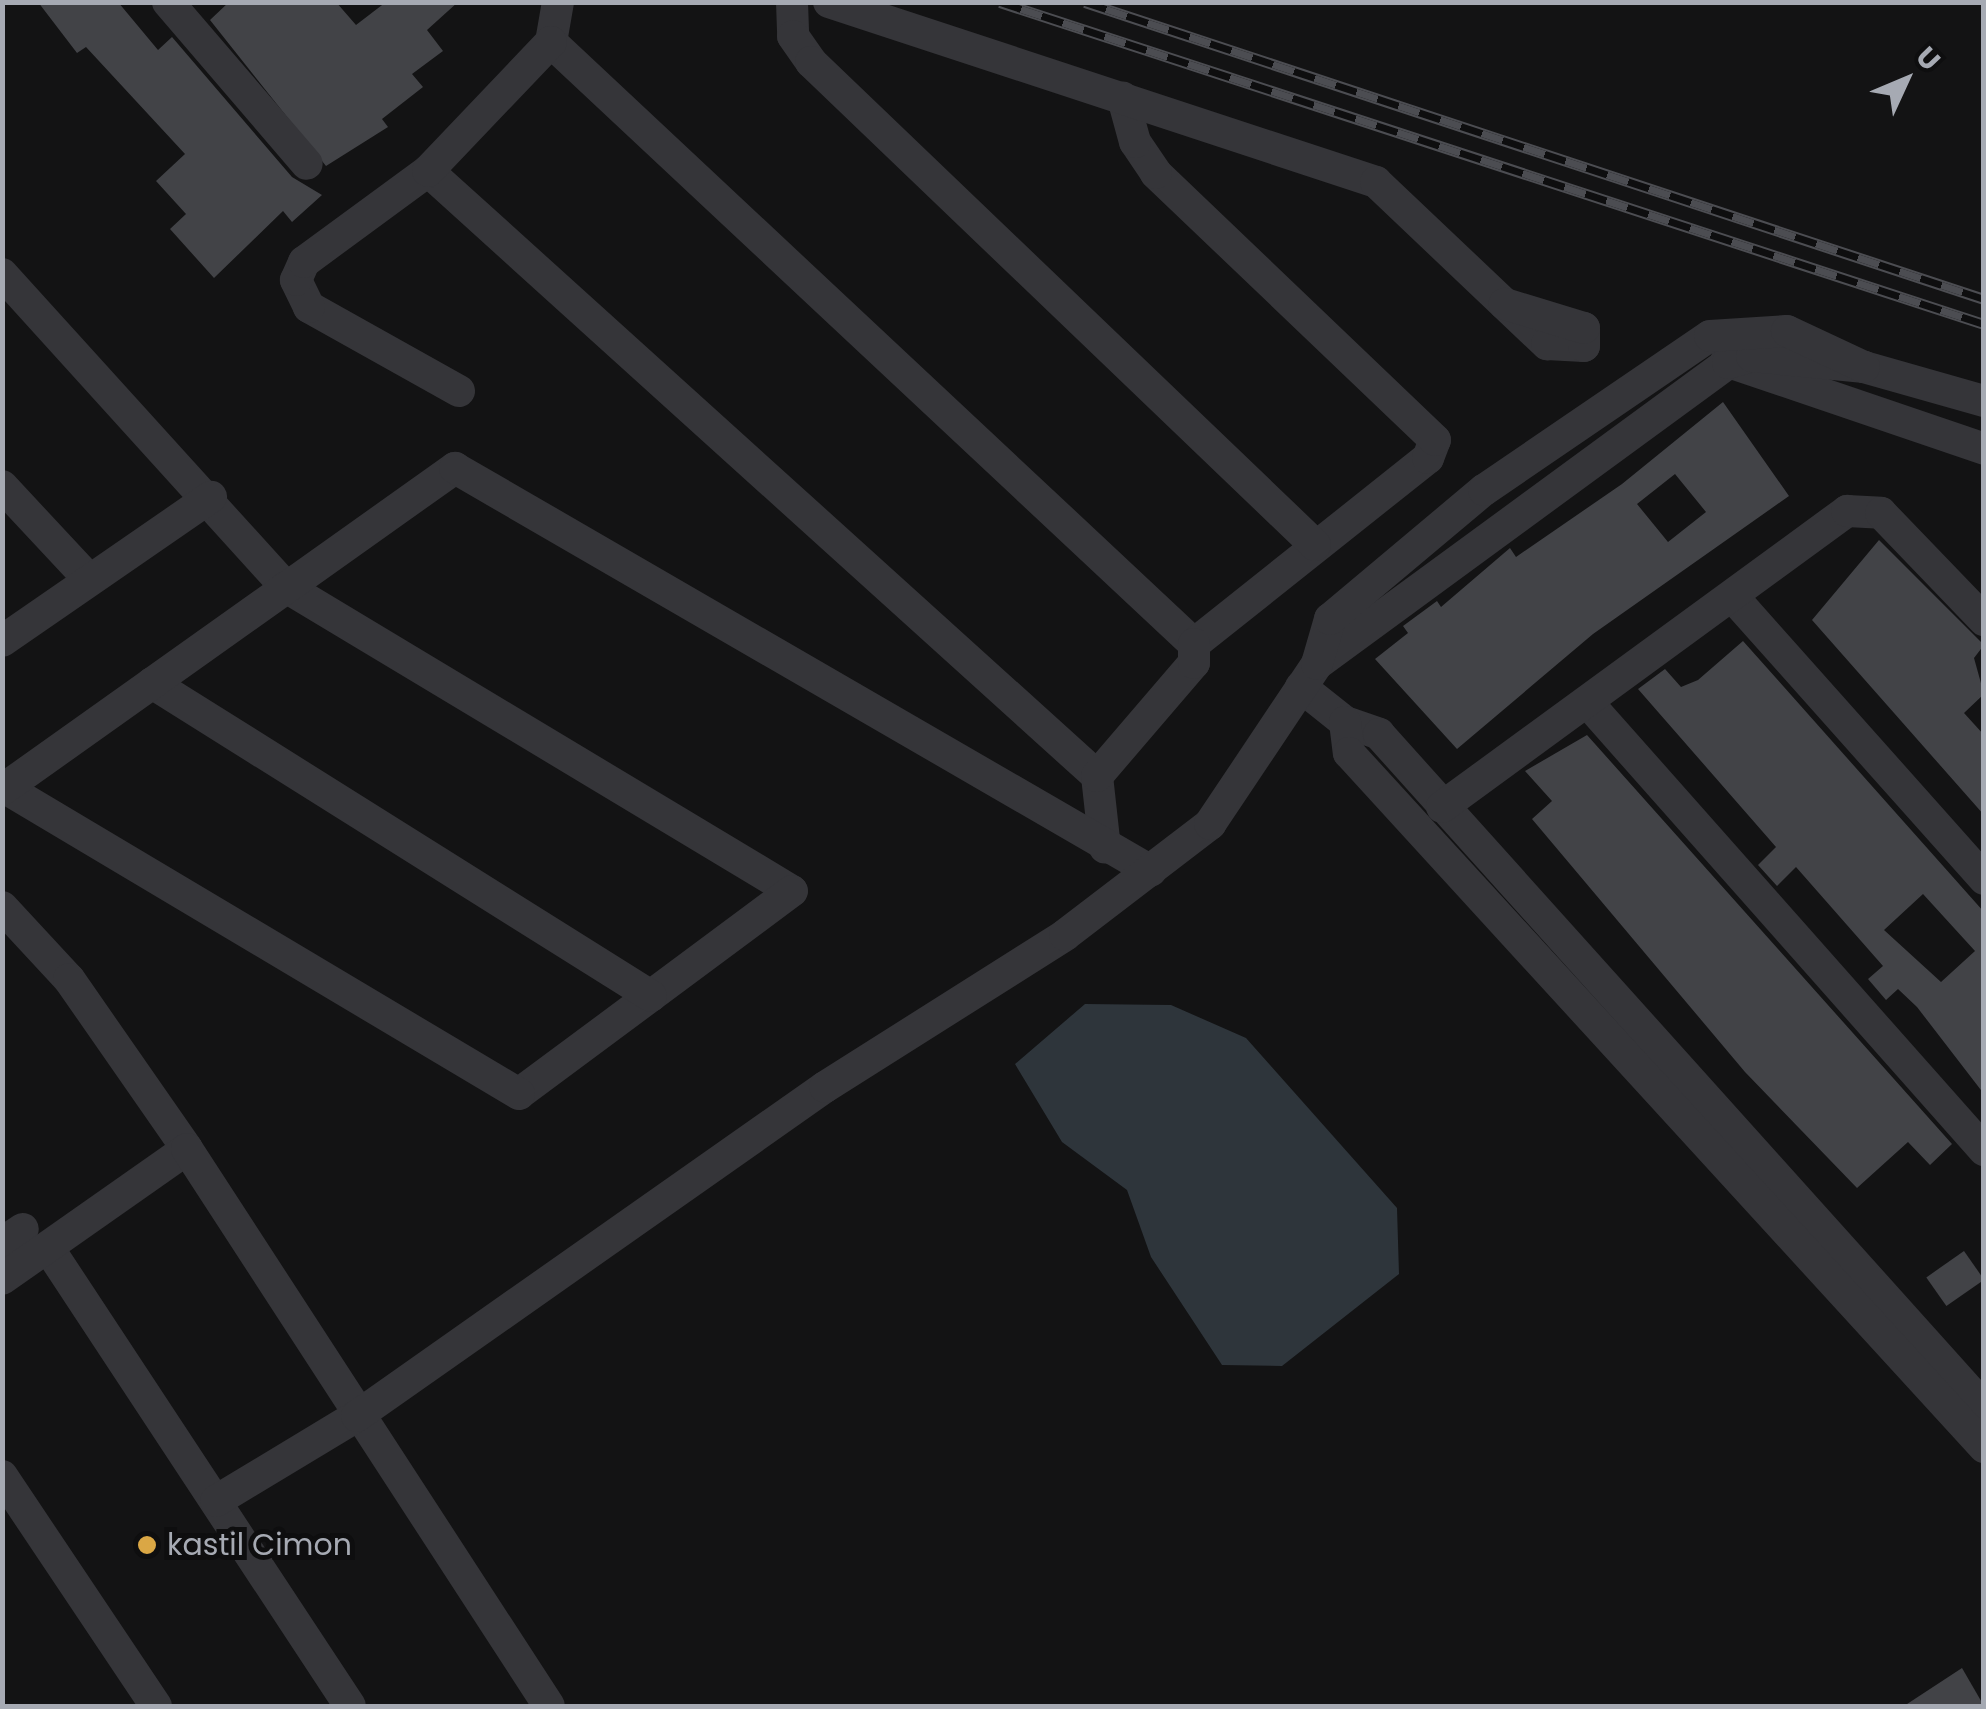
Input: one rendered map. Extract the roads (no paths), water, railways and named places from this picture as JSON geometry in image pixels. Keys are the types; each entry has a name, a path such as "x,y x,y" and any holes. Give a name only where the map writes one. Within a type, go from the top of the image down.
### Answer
{"street":[{"path":"168,2 307,164"},
{"path":"459,391 309,306 296,290 304,262 428,170 551,42 558,2"},
{"path":"792,2 793,36 811,62 1315,545"},
{"path":"828,2 1376,182 1505,304"},
{"path":"551,42 1194,644 1194,662 1097,776"},
{"path":"1123,98 1134,142 1156,174 1432,433 1428,458 1194,644"},
{"path":"428,170 1097,776 1105,848"},
{"path":"2,274 211,496 286,587 792,891 519,1094 4,789 286,587 455,468 1150,872"},
{"path":"216,1502 357,1416 1150,872 1210,824 1309,676 1330,619 1484,490 1719,349 1788,346 1984,401"},
{"path":"1719,349 1984,450"},
{"path":"1309,676 1515,522 1719,349"},
{"path":"2,486 87,577"},
{"path":"1484,490 1515,522"},
{"path":"2,641 87,577 211,496"},
{"path":"1442,807 1590,704 1836,516 1869,508 1984,620"},
{"path":"1734,597 1984,880"},
{"path":"1309,676 1345,722 1349,754 1544,941 1984,1407"},
{"path":"152,683 651,996"},
{"path":"1590,704 1984,1150"},
{"path":"1345,722 1379,734 1442,807 1544,941 1984,1447"},
{"path":"2,907 69,979 187,1149 549,1706"},
{"path":"2,1279 25,1240 187,1149"},
{"path":"25,1240 216,1502 350,1706"},
{"path":"2,1476 156,1706"}],"railway":[{"path":"1000,2 1984,324"},
{"path":"1085,2 1984,299"}],"place":[{"name":"kastil Cimon","path":"147,1545"}]}
